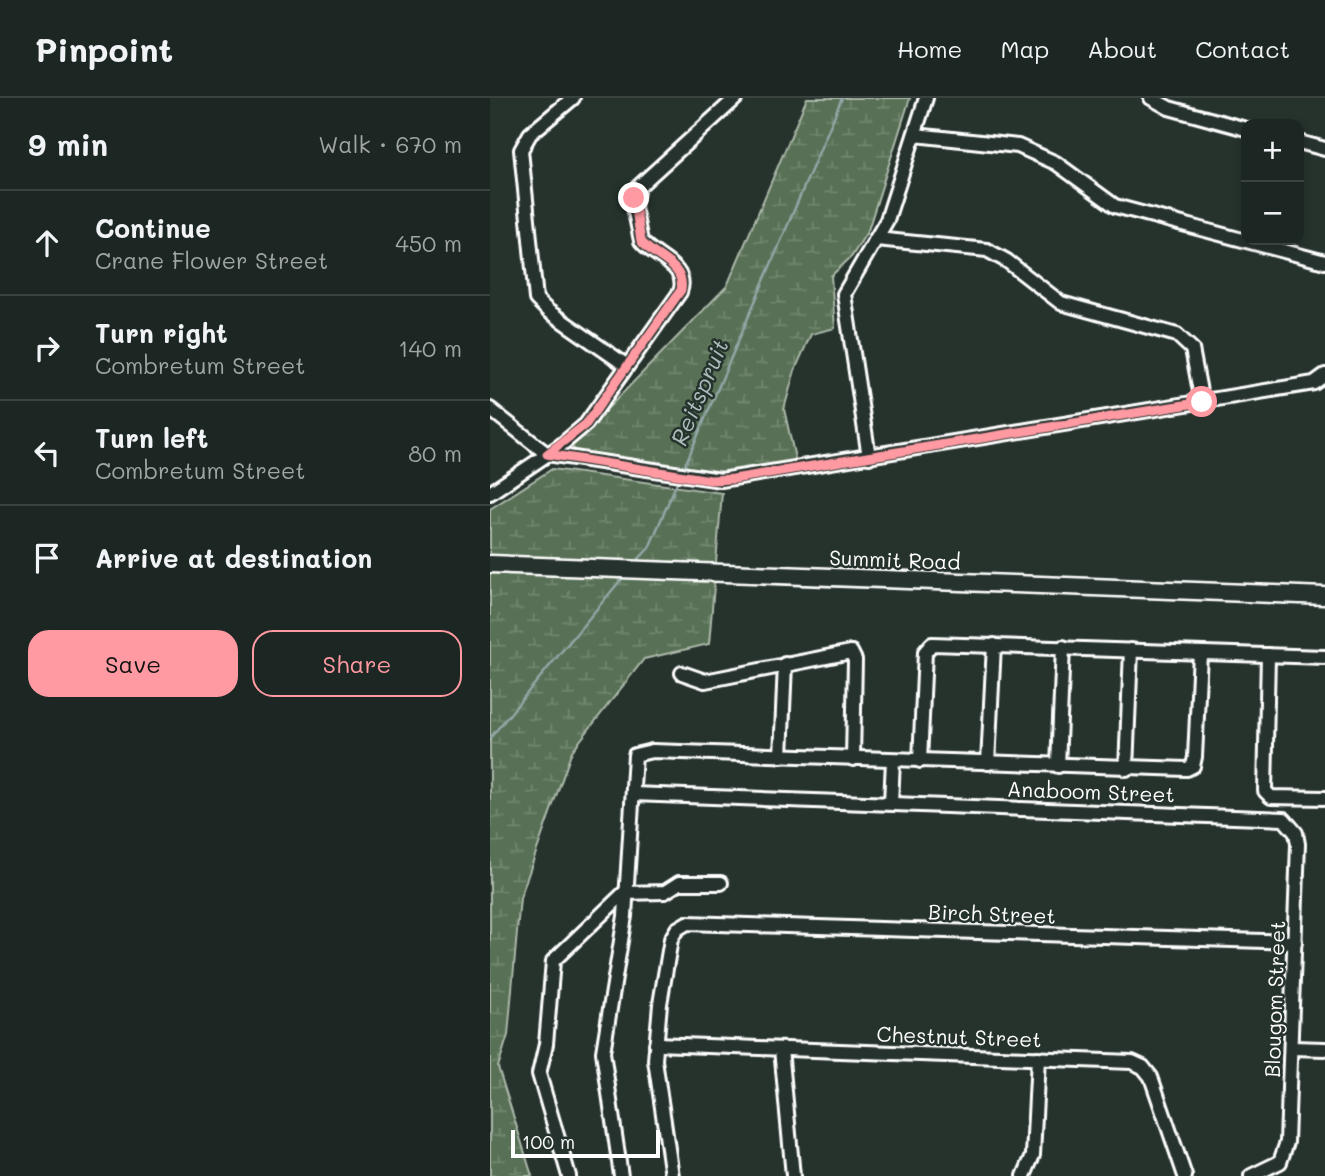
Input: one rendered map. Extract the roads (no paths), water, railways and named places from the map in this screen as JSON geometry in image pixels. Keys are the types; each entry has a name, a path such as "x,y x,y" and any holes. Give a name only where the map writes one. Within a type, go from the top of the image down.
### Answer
{"main road":[{"name":"Summit Road","path":"490,564 1325,594"}],"street":[{"path":"573,98 530,134 521,150 536,299 548,311 627,366"},
{"path":"490,493 586,424 682,285 678,271 645,246 639,237 634,206 637,189 736,98"},
{"path":"869,457 843,301 849,280 887,220 926,98"},
{"path":"1151,98 1169,108 1241,128"},
{"path":"915,135 1018,146 1056,163 1115,206 1325,262"},
{"path":"1304,143 1325,149"},
{"path":"876,239 987,250 1007,261 1061,303 1177,335 1192,349 1202,402"},
{"path":"490,409 547,454 713,480 869,457 1314,383 1325,375"},
{"path":"920,761 926,649 936,644 1325,657"},
{"path":"988,762 994,645"},
{"path":"1058,766 1063,647"},
{"path":"1126,769 1131,650"},
{"path":"682,673 705,681 846,651 853,654 853,759"},
{"path":"621,1176 603,1060 627,892 634,759 641,751 1187,769 1193,766 1200,653"},
{"path":"1268,655 1265,791 1271,797 1325,797"},
{"path":"781,756 785,664"},
{"path":"891,803 893,760"},
{"name":"Anaboom Street","path":"632,794 1273,817"},
{"name":"Blougom Street","path":"1251,1176 1275,1166 1284,1155 1292,1048 1297,838 1289,822 1273,817"},
{"path":"569,1176 539,1074 547,1044 552,966 559,952 627,892 665,892 679,883 722,883"},
{"name":"Birch Street","path":"656,1044 671,939 677,929 687,923 1295,942"},
{"path":"656,1044 656,1079 673,1176"},
{"name":"Chestnut Street","path":"656,1044 1126,1060 1143,1067 1157,1092 1185,1176"},
{"path":"1292,1048 1325,1049"},
{"path":"781,1049 793,1176"},
{"path":"1024,1176 1033,1155 1038,1058"}],"waterway":[{"name":"Reitspruit","path":"683,470 842,98"},
{"name":"Reitspruit","path":"635,563 649,548 678,480"},
{"name":"Reitspruit","path":"490,738 624,576"}]}
